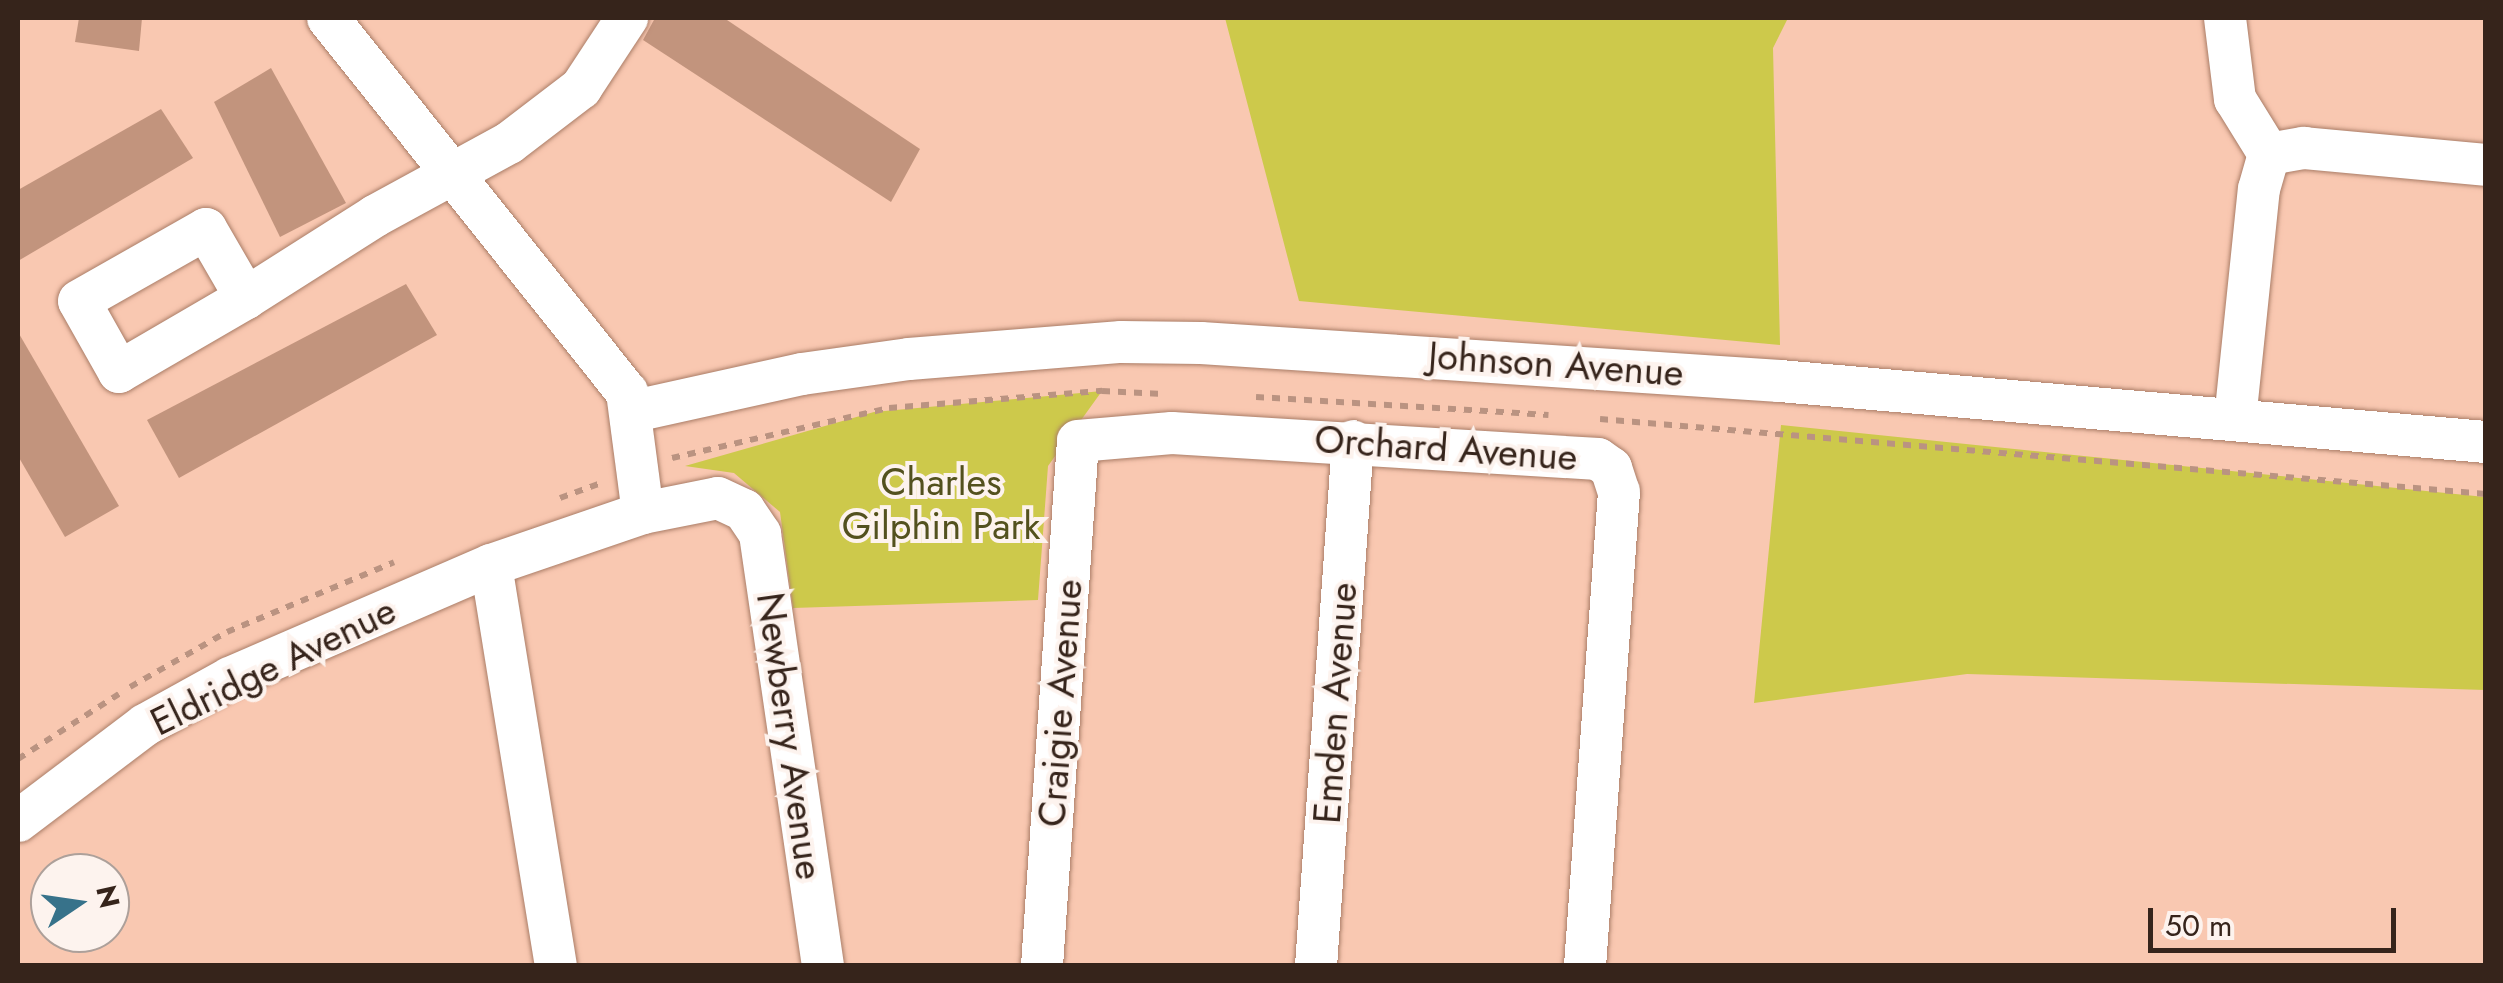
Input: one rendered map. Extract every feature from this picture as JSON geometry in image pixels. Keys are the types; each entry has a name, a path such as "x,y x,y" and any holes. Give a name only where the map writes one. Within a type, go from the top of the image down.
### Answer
{"street":[{"path":"328,18 627,392 644,513"},
{"path":"246,298 375,216 456,175 581,88 627,18"},
{"path":"2225,18 2235,99 2269,154 2259,190 2235,420"},
{"path":"2269,154 2304,148 2486,165"},
{"name":"Johnson Avenue","path":"630,412 820,371 1141,342 1322,347 2486,442"},
{"name":"Orchard Avenue","path":"1078,441 1172,434 1353,441 1598,460 1619,482 1585,966"},
{"name":"Craigie Avenue","path":"1042,966 1078,441"},
{"name":"Emden Avenue","path":"1316,966 1353,441"},
{"name":"Eldridge Avenue","path":"18,821 145,724 230,678 491,565 644,513 718,498 744,510"},
{"name":"Newberry Avenue","path":"744,510 760,534 823,966"},
{"path":"491,565 556,966"}],"green space":[{"path":"1225,18 1788,18 1773,48 1780,345 1299,301"},
{"name":"Charles Gilphin Park","path":"1102,391 1048,466 1038,600 793,608 780,512 734,473 685,466 874,412"},
{"path":"1781,425 2485,497 2485,690 1967,674 1754,703"}],"building":[{"path":"79,18 142,18 139,51 75,42"},
{"path":"655,18 724,18 920,149 891,202 643,40"},
{"path":"271,68 346,203 280,237 214,102"},
{"path":"161,109 193,158 18,261 18,190"},
{"path":"406,284 437,335 179,478 147,420"},
{"path":"18,332 119,506 65,537 18,456"}]}
